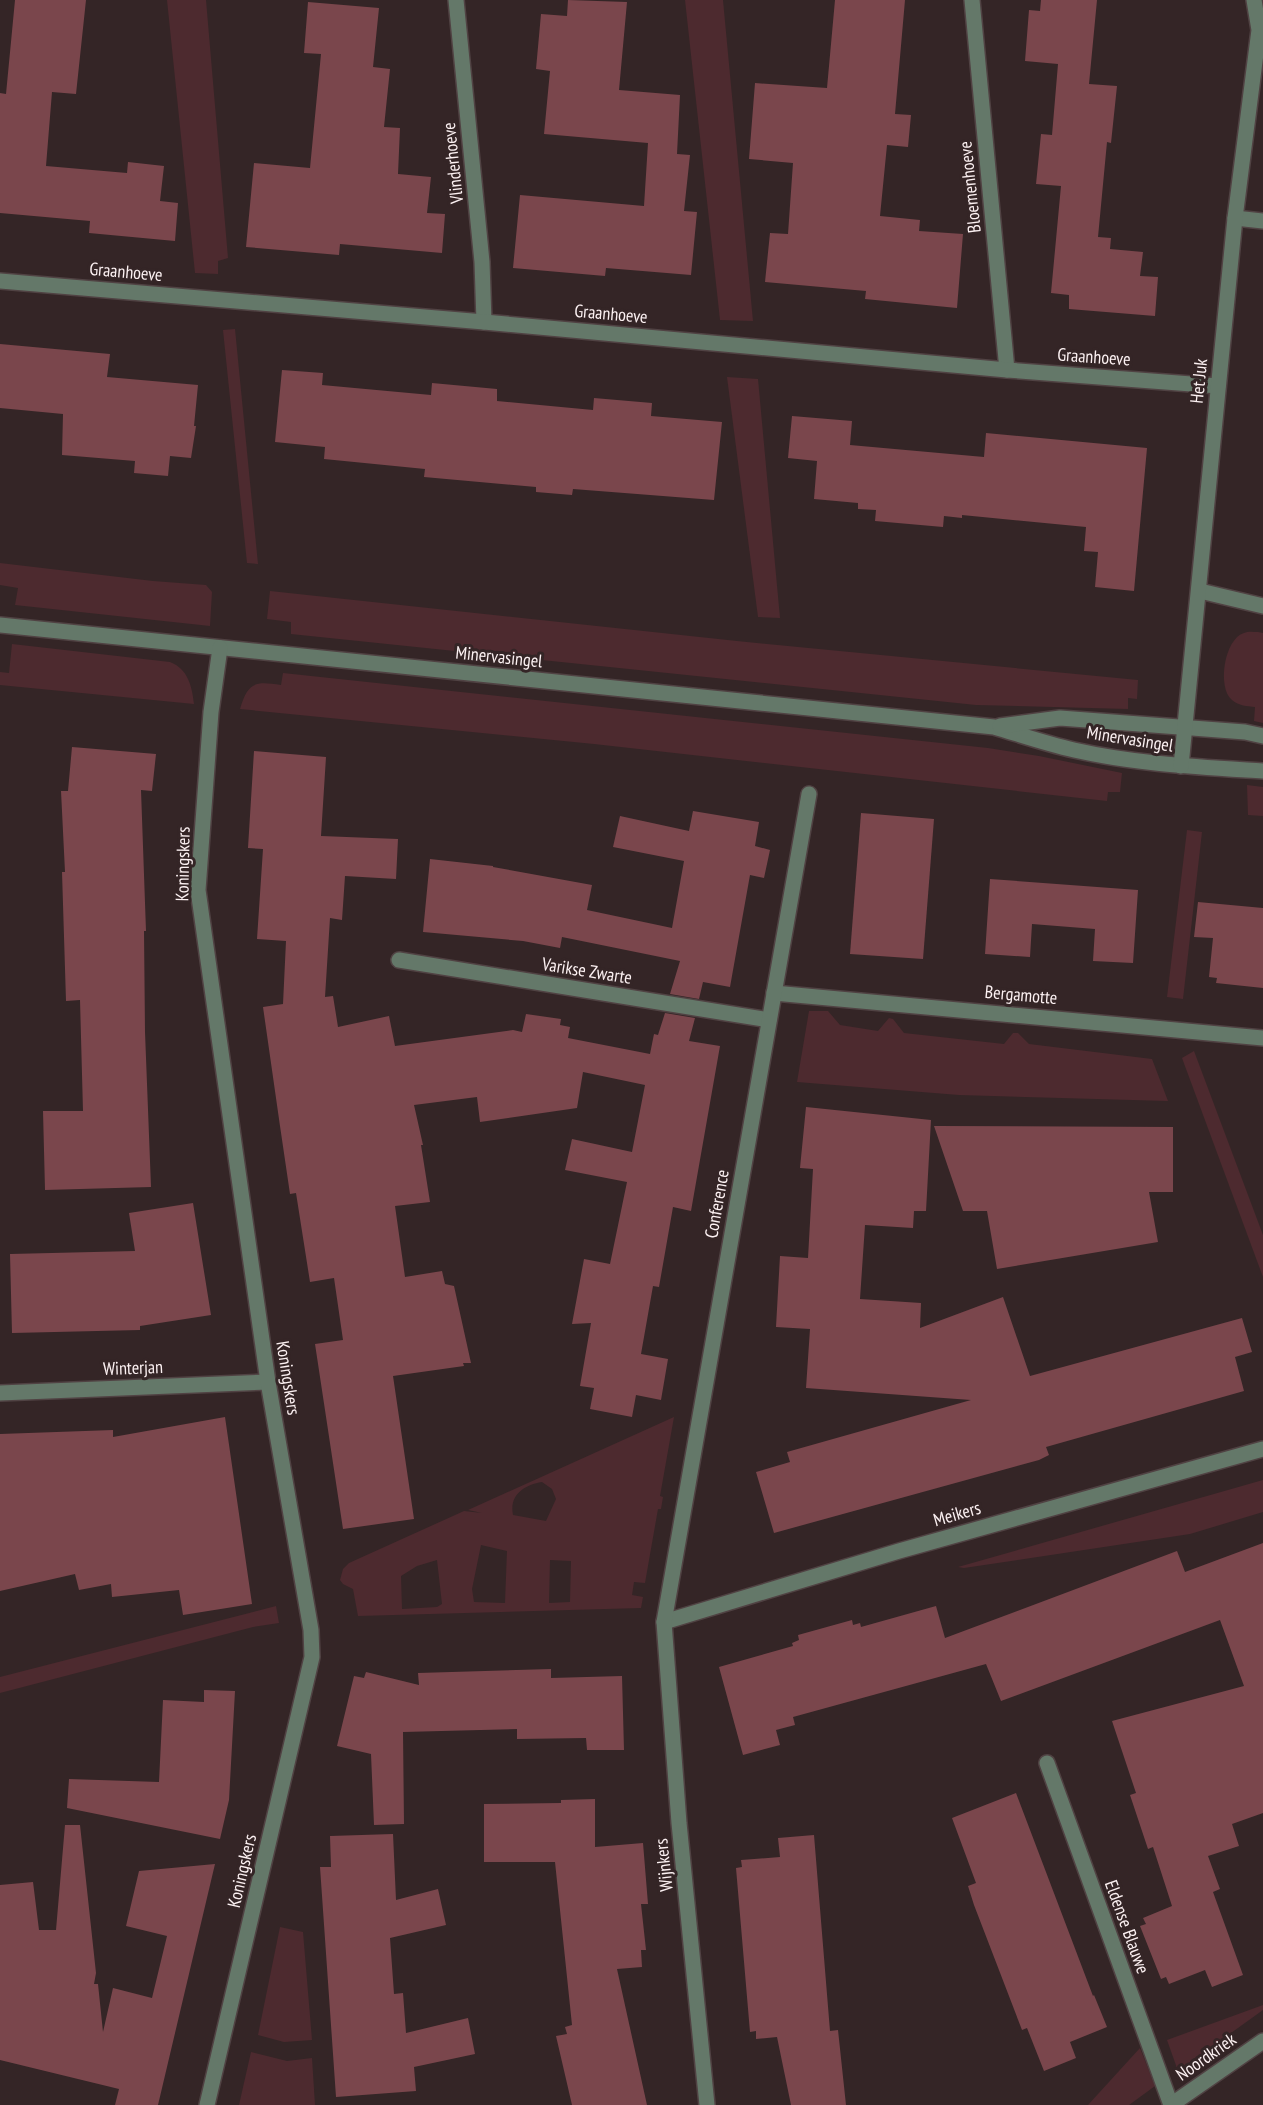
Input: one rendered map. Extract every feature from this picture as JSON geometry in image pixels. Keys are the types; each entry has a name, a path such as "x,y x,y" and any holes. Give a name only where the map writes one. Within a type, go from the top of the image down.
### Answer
{"street":[{"name":"Vlinderhoeve","path":"456,0 482,261 484,322"},
{"name":"Bloemenhoeve","path":"972,0 1007,370"},
{"name":"Het Juk","path":"1181,766 1235,218 1259,30 1254,0"},
{"path":"1235,218 1263,221"},
{"name":"Graanhoeve","path":"0,281 1007,370 1218,386"},
{"path":"1200,591 1263,606"},
{"name":"Minervasingel","path":"0,625 994,727 1075,750 1181,766 1263,771"},
{"name":"Koningskers","path":"207,2105 312,1658 311,1630 268,1382 198,890 211,712 220,648"},
{"name":"Minervasingel","path":"994,727 1060,718 1245,732 1263,736"},
{"name":"Conference","path":"664,1622 809,794"},
{"name":"Varikse Zwarte","path":"399,960 769,1020"},
{"name":"Bergamotte","path":"774,993 1263,1038"},
{"name":"Winterjan","path":"0,1393 268,1382"},
{"name":"Meikers","path":"664,1622 910,1547 1263,1449"},
{"name":"Wijnkers","path":"664,1622 681,1835 707,2105"},
{"name":"Eldense Blauwe","path":"1047,1763 1171,2105"},
{"name":"Noordkriek","path":"1171,2105 1263,2041"}],"shaded area":[{"path":"167,0 206,0 228,258 218,261 218,274 195,273"},
{"path":"685,0 723,0 753,321 720,320"},
{"path":"235,329 258,564 247,563 223,330"},
{"path":"727,377 758,379 780,618 758,617"},
{"path":"0,563 206,585 212,592 210,626 15,605 18,588 0,585"},
{"path":"270,591 737,641 1138,680 1137,699 1128,698 1128,709 976,705 291,634 291,622 267,619"},
{"path":"1246,632 1263,633 1263,723 1254,721 1255,707 1240,705 1227,694 1224,675 1227,654 1237,637"},
{"path":"12,644 170,662 181,669 188,679 194,704 0,685 0,672 9,673"},
{"path":"283,673 988,748 1122,773 1120,792 1108,792 1107,801 594,744 240,709 250,688 265,683 281,685"},
{"path":"1247,785 1263,787 1263,816 1248,815"},
{"path":"1187,830 1202,832 1183,999 1167,997"},
{"path":"809,1011 828,1011 840,1025 878,1031 889,1018 893,1019 904,1033 1004,1044 1013,1033 1018,1033 1029,1044 1152,1059 1168,1101 959,1095 797,1082"},
{"path":"1194,1051 1263,1235 1263,1277 1182,1058"},
{"path":"674,1417 660,1496 663,1497 661,1509 658,1509 645,1583 634,1582 632,1595 643,1597 641,1608 358,1616 353,1589 340,1580 343,1569 349,1563 464,1511 482,1513 468,1510","holes":["542,1482 552,1489 556,1499 546,1521 513,1515 513,1502 519,1492","481,1545 507,1551 505,1603 474,1602 472,1589","437,1560 442,1604 437,1607 402,1609 401,1576 417,1566","550,1560 571,1561 570,1602 549,1603"]},
{"path":"1263,1480 1263,1512 1190,1534 964,1568 958,1567"},
{"path":"276,1606 279,1623 253,1627 0,1693 0,1677"},
{"path":"280,1927 303,1932 312,2040 284,2042 258,2035"},
{"path":"1263,2005 1263,2010 1178,2071 1167,2040"},
{"path":"1140,2048 1155,2086 1129,2105 1088,2105"},
{"path":"251,2052 287,2061 312,2058 315,2105 239,2105"}],"building":[{"path":"15,0 86,0 76,94 52,92 46,166 127,173 128,162 164,166 160,201 178,203 175,241 89,233 90,221 0,213 0,93 6,94"},
{"path":"568,0 627,2 619,90 680,95 677,154 690,155 684,211 697,212 691,275 606,268 605,276 513,268 520,195 644,206 648,143 544,134 550,71 536,69 541,14 567,16"},
{"path":"835,0 905,0 895,114 911,115 908,147 887,145 880,216 920,220 919,231 963,234 957,308 865,299 866,291 765,282 770,233 788,234 793,163 749,159 755,83 827,88"},
{"path":"1041,0 1097,0 1089,84 1117,86 1111,143 1107,142 1098,237 1111,238 1110,249 1143,252 1140,276 1158,277 1155,316 1069,309 1069,295 1051,293 1061,186 1036,184 1041,134 1052,135 1058,64 1025,61 1029,10 1040,11"},
{"path":"308,2 379,8 373,67 390,69 384,127 400,128 398,174 431,177 427,213 445,214 442,253 340,244 339,255 246,247 254,163 310,168 321,54 304,53"},
{"path":"0,344 110,354 107,377 198,385 194,426 196,426 191,458 170,456 168,476 134,473 135,461 62,455 63,414 0,408"},
{"path":"282,370 323,373 322,385 431,395 432,383 497,389 497,401 593,410 594,398 652,403 651,416 722,422 714,500 573,489 572,495 536,492 536,487 424,477 425,469 324,459 325,447 275,442"},
{"path":"792,416 852,421 850,445 984,457 986,433 1147,448 1134,591 1095,587 1098,552 1084,551 1086,527 962,515 962,518 944,516 943,527 875,521 876,510 858,509 858,503 814,499 817,461 788,458"},
{"path":"72,747 156,754 152,791 141,790 146,931 144,931 145,1032 151,1187 45,1190 43,1111 83,1111 80,1000 66,1001 62,872 65,872 61,791 68,791"},
{"path":"254,751 326,757 321,836 398,839 396,879 345,876 342,920 330,918 325,997 333,996 338,1027 389,1016 395,1046 513,1030 522,1032 526,1014 561,1019 560,1025 570,1027 568,1038 650,1054 654,1034 658,1035 665,1013 695,1018 689,1041 720,1046 691,1211 673,1207 659,1287 653,1286 641,1354 668,1359 661,1400 636,1395 632,1417 590,1409 594,1388 580,1386 591,1323 572,1324 584,1259 610,1264 627,1182 565,1170 572,1139 632,1152 645,1085 583,1072 577,1108 480,1122 477,1097 414,1105 423,1145 421,1145 430,1202 395,1206 405,1277 442,1271 445,1284 454,1286 471,1363 463,1363 464,1366 393,1376 414,1519 343,1529 315,1344 343,1340 334,1278 310,1282 296,1193 290,1194 263,1007 283,1004 286,941 257,939 263,849 248,848"},
{"path":"693,811 759,822 755,846 770,850 764,878 750,875 730,987 703,982 699,999 670,994 680,961 562,937 560,948 523,941 423,932 430,859 493,866 592,885 587,910 672,928 684,861 613,847 620,816 689,831"},
{"path":"861,813 934,819 923,959 850,954"},
{"path":"990,879 1138,890 1133,963 1093,961 1095,929 1032,924 1030,957 985,954"},
{"path":"1198,902 1263,908 1263,988 1216,983 1217,978 1209,977 1213,938 1194,937"},
{"path":"806,1107 931,1120 926,1211 914,1211 913,1228 865,1225 860,1299 921,1303 920,1328 1003,1297 1030,1376 1242,1318 1252,1352 1235,1357 1244,1391 1046,1447 1049,1455 1039,1460 774,1533 756,1472 790,1462 787,1452 971,1400 806,1388 810,1329 776,1327 780,1256 808,1258 813,1169 800,1168"},
{"path":"934,1126 1173,1127 1173,1192 1149,1192 1158,1242 997,1269 987,1211 963,1211"},
{"path":"193,1203 211,1315 140,1326 140,1330 12,1333 10,1254 135,1251 129,1213"},
{"path":"225,1417 252,1604 183,1615 179,1590 112,1597 111,1584 79,1590 75,1574 0,1591 0,1434 113,1430 113,1437"},
{"path":"1263,1543 1263,1813 1232,1824 1239,1846 1208,1856 1220,1889 1213,1892 1243,1975 1212,1987 1205,1970 1169,1984 1166,1977 1161,1979 1140,1926 1146,1924 1143,1918 1172,1906 1153,1847 1148,1849 1130,1795 1136,1793 1112,1721 1244,1686 1220,1620 1001,1701 986,1664 793,1717 795,1725 776,1730 780,1745 743,1755 719,1667 793,1646 792,1643 799,1640 798,1635 852,1620 853,1625 860,1623 861,1627 936,1606 945,1638 1177,1551 1185,1572"},
{"path":"551,1669 551,1678 622,1676 624,1750 587,1750 586,1738 517,1739 517,1729 403,1732 404,1824 374,1825 371,1754 337,1746 354,1676 364,1678 366,1672 419,1685 418,1673"},
{"path":"204,1690 235,1691 229,1800 220,1839 67,1808 69,1779 159,1782 163,1700 204,1702"},
{"path":"1016,1793 1093,1996 1107,2027 1070,2042 1076,2058 1044,2071 1027,2028 1022,2030 974,1905 968,1886 976,1883 952,1818"},
{"path":"595,1799 595,1847 643,1843 648,1904 641,1904 646,1950 641,1950 642,1967 617,1969 647,2105 572,2105 556,2036 567,2034 565,2027 572,2025 555,1862 484,1862 484,1804 561,1803 561,1800"},
{"path":"65,1825 80,1825 96,1973 94,1984 98,1984 103,2032 113,1988 152,1998 167,1936 126,1926 139,1871 215,1864 158,2105 115,2105 119,2089 0,2060 0,1885 33,1882 39,1930 56,1930"},
{"path":"393,1834 396,1900 438,1889 446,1925 390,1938 394,1994 403,1993 406,2033 468,2018 475,2054 414,2067 416,2091 336,2097 320,1867 331,1867 330,1836"},
{"path":"814,1835 830,2031 838,2030 846,2105 791,2105 777,2037 756,2039 756,2031 750,2032 736,1868 742,1867 741,1860 780,1857 778,1838"}]}
